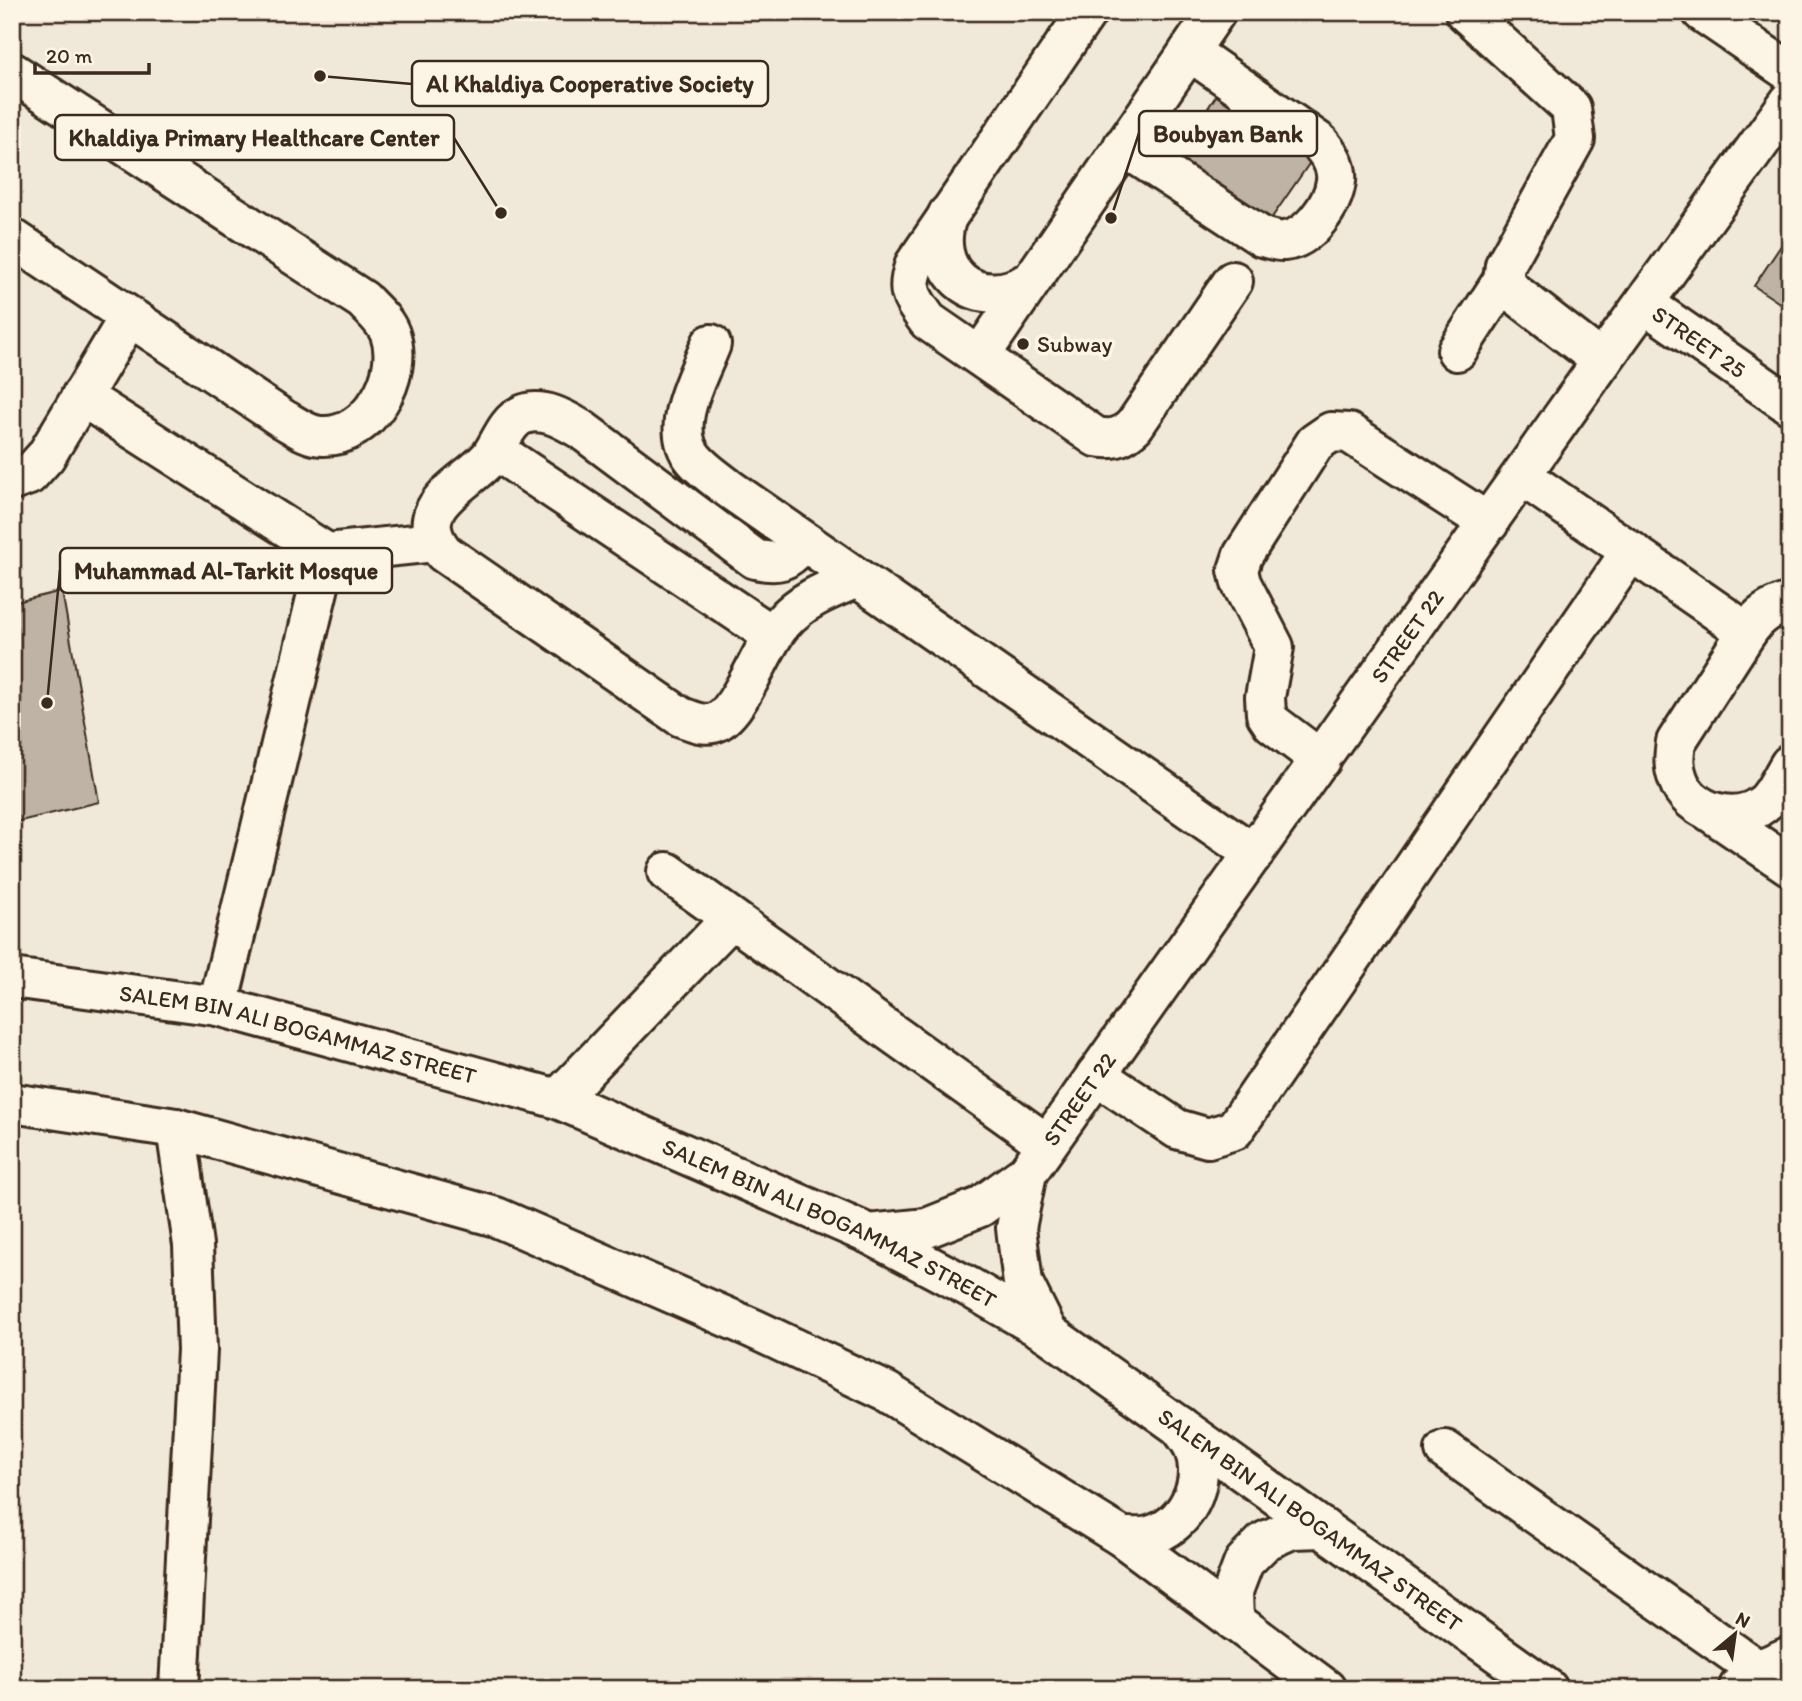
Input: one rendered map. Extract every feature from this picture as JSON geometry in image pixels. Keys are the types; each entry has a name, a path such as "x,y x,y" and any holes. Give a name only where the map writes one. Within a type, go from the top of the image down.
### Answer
{"main road":[{"path":"1087,12 915,264 909,280 910,295 928,321 1096,436 1111,440 1124,436 1134,426 1233,281"},
{"path":"980,356 1216,12"},
{"path":"1457,351 1503,280 1505,265 1575,139 1571,108 1465,12"},
{"path":"1702,12 1790,72"},
{"path":"1123,146 1262,237 1282,242 1296,238 1314,224 1327,206 1336,180 1332,156 1319,142 1189,51"},
{"path":"12,72 363,300 390,335 394,363 385,391 369,415 340,434 310,434 282,419 12,238"},
{"name":"STREET 22","path":"869,1234 927,1228 980,1207 1037,1158 1602,361 1790,101"},
{"path":"948,214 942,230 942,246 946,262 955,277 968,287 984,293 1000,294 1017,290 1030,281"},
{"path":"1503,280 1513,292 1602,361"},
{"name":"STREET 25","path":"1645,304 1790,405"},
{"path":"12,481 21,479 37,467 129,317"},
{"path":"711,344 686,408 685,442 693,458 728,488 1254,854"},
{"path":"81,396 327,553 435,542"},
{"path":"805,542 784,561 773,563 755,559 582,430 563,419 540,412 523,415 512,422 495,450 476,471 446,494 436,508 432,533 444,553 681,717 701,724 714,723 729,714 772,635 797,608 814,596 857,578"},
{"path":"1321,760 1272,723 1266,714 1265,697 1274,647 1241,583 1238,570 1243,555 1315,443 1331,432 1349,433 1489,523"},
{"path":"495,450 772,635"},
{"path":"1522,476 1747,632"},
{"path":"1096,1075 1177,1129 1208,1138 1234,1130 1631,551"},
{"path":"218,1006 327,553"},
{"path":"1790,602 1772,607 1758,618 1747,632 1676,742 1673,763 1678,782 1690,799 1790,866"},
{"path":"1707,810 1726,815 1746,813 1765,804 1786,778"},
{"path":"667,872 732,919 1037,1158"},
{"path":"558,1099 732,919"},
{"name":"SALEM BIN ALI BOGAMMAZ STREET","path":"12,978 218,1006 558,1099 869,1234 1048,1333 1548,1689"},
{"path":"12,1103 176,1128 496,1217 742,1323 887,1392 1122,1537 1326,1689"},
{"path":"176,1128 192,1245 197,1350 179,1689"},
{"name":"STREET 22","path":"1037,1158 1016,1228 1023,1283 1048,1333"},
{"path":"1122,1537 1149,1536 1174,1524 1191,1503 1198,1476 1194,1449 1179,1426"},
{"path":"1445,1450 1762,1672"},
{"path":"1234,1621 1233,1591 1244,1562 1265,1541 1292,1529 1323,1528"}],"building":[{"path":"1218,93 1313,158 1264,229 1170,165"},
{"path":"1790,232 1790,310 1754,286"},
{"path":"62,591 99,802 12,823 12,603"}],"place":[{"name":"Al Khaldiya Cooperative Society","path":"320,76"},
{"name":"Khaldiya Primary Healthcare Center","path":"501,213"},
{"name":"Boubyan Bank","path":"1111,218"},
{"name":"Subway","path":"1023,344"},
{"name":"Muhammad Al-Tarkit Mosque","path":"47,703"}]}
